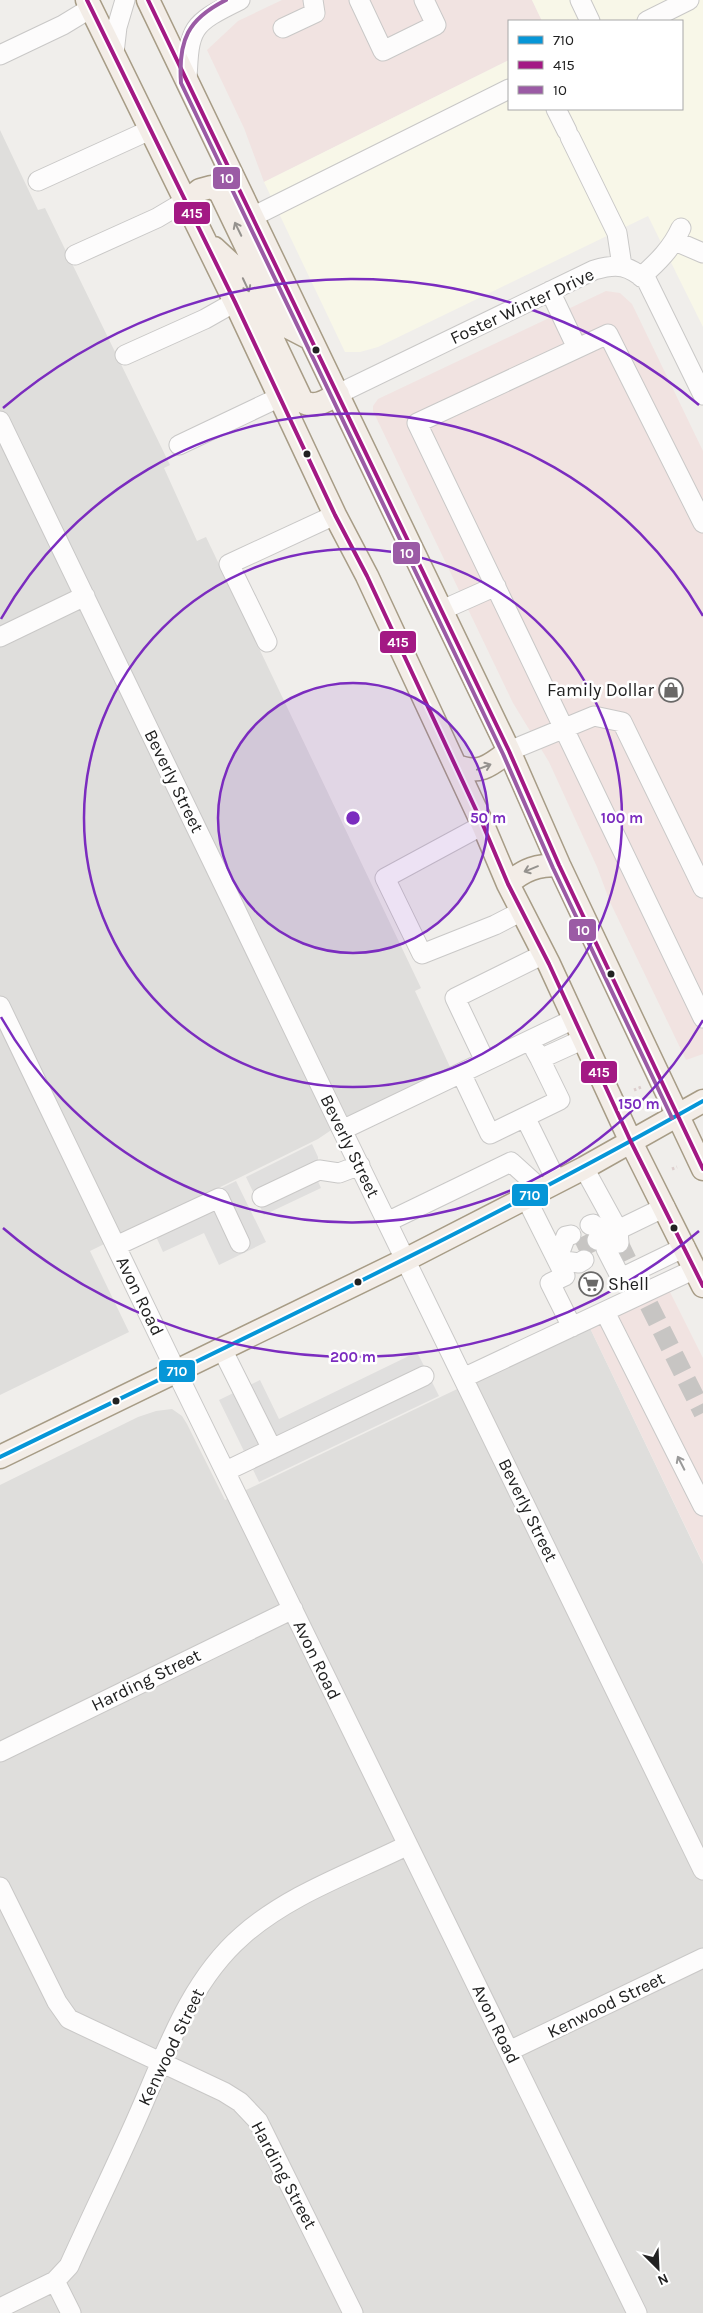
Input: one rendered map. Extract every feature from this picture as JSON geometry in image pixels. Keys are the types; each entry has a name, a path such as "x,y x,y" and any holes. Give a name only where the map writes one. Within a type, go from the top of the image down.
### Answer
{"main road":[{"path":"148,0 509,751 559,865 703,1169"},
{"path":"89,4 235,302 335,515 367,576 483,825 508,884 544,954 631,1142 699,1277"},
{"path":"187,207 190,199 200,190 211,187 220,192 284,325 311,338"},
{"path":"202,237 241,273 302,401 308,405 321,403 338,394"},
{"path":"455,765 468,771 477,770 495,762 509,751"},
{"path":"508,884 528,870 540,865 559,865"},
{"path":"0,1457 405,1260 584,1168 703,1101"}],"street":[{"path":"114,53 117,27 125,0"},
{"path":"187,81 190,40 194,30 209,15 240,0"},
{"path":"283,28 315,13 313,0"},
{"path":"359,0 383,51 436,26 424,0"},
{"path":"580,0 590,20"},
{"path":"649,20 689,0"},
{"path":"0,55 63,25 89,4"},
{"path":"252,217 508,89"},
{"path":"556,110 617,233 622,266 633,270 647,281 660,304 703,395"},
{"path":"38,181 150,130"},
{"path":"74,256 157,218 187,207"},
{"path":"641,277 661,258 678,234 703,253"},
{"name":"Foster Winter Drive","path":"338,394 594,270 610,266 622,266"},
{"path":"550,291 578,348"},
{"path":"125,355 205,319 235,302"},
{"path":"703,524 608,334 418,423 703,1018"},
{"path":"179,445 280,398"},
{"name":"Beverly Street","path":"0,421 405,1260 703,1870"},
{"path":"267,642 229,564 335,515"},
{"path":"442,610 496,586"},
{"path":"0,637 85,596"},
{"path":"509,751 594,716 622,722 703,888"},
{"path":"483,825 385,878 422,954 495,925 522,910"},
{"path":"485,1061 455,998 544,954"},
{"name":"Avon Road","path":"0,1006 176,1371 637,2313"},
{"path":"342,1130 574,1019"},
{"path":"540,1059 584,1039"},
{"path":"461,1073 490,1134 560,1100 530,1040"},
{"path":"525,1117 557,1260 565,1276 550,1283 572,1327"},
{"path":"387,1222 511,1162 542,1190"},
{"path":"262,1197 319,1170 339,1173 360,1165"},
{"path":"584,1168 621,1278 634,1263 685,1247"},
{"path":"116,1246 219,1198 240,1243"},
{"path":"608,1239 665,1207"},
{"path":"566,1236 577,1248 579,1263 557,1260 566,1236"},
{"path":"463,1378 605,1312 646,1299 699,1277"},
{"path":"605,1312 703,1506"},
{"path":"222,1350 272,1449"},
{"path":"226,1471 424,1376"},
{"name":"Harding Street","path":"0,1752 292,1609"},
{"name":"Kenwood Street","path":"0,2308 55,2282 68,2266 161,2063 199,1987 213,1965 241,1936 290,1902 408,1845"},
{"name":"Harding Street","path":"0,1887 57,2002 69,2019 224,2092 240,2102 258,2121 353,2313"},
{"name":"Kenwood Street","path":"509,2052 703,1958"},
{"path":"55,2282 71,2313"}],"path":[{"path":"634,1090 641,1087"}],"shaded area":[{"path":"282,0 532,0 542,20 508,20 508,60 264,182 244,128 207,50 238,21"},
{"path":"532,0 703,0 703,327 648,216 378,347 360,352 345,352 264,182 508,60 508,110 683,110 683,20 542,20"},
{"path":"0,130 38,210 45,208 170,465 164,468 197,541 206,537 421,988 415,991 450,1067 358,1112 318,1139 90,1251 129,1332 0,1395"},
{"path":"606,291 620,293 632,304 703,451 703,1054 686,1060 610,902 597,867 549,762 513,703 373,411 373,406 378,399"},
{"path":"312,1144 318,1157 317,1179 321,1188 264,1215 246,1177"},
{"path":"236,1181 266,1242 219,1265 204,1233 163,1252 150,1223"},
{"path":"669,1290 703,1358 703,1563 589,1326"},
{"path":"589,1326 703,1564 703,2313 0,2313 0,1485 138,1417 156,1411 172,1409 182,1416 187,1424 225,1500"},
{"path":"417,1352 439,1396 259,1482 219,1400 260,1380 279,1419"}],"tunnel":[{"path":"578,1249 597,1240"},
{"path":"619,1243 628,1262"},
{"path":"649,1305 703,1413"}],"transit line":[{"name":"415","path":"87,0 235,302 335,515 367,576 483,825 508,884 549,964 631,1142 703,1286"},
{"name":"415","path":"148,0 509,751 559,865 703,1169"},
{"name":"10","path":"226,0 203,15 188,32 181,55 181,83 503,754 553,868 672,1118"},
{"name":"710","path":"0,1457 442,1240 617,1149 703,1101"}],"place":[{"name":"Family Dollar","path":"671,690"},
{"name":"Shell","path":"591,1284"}]}
